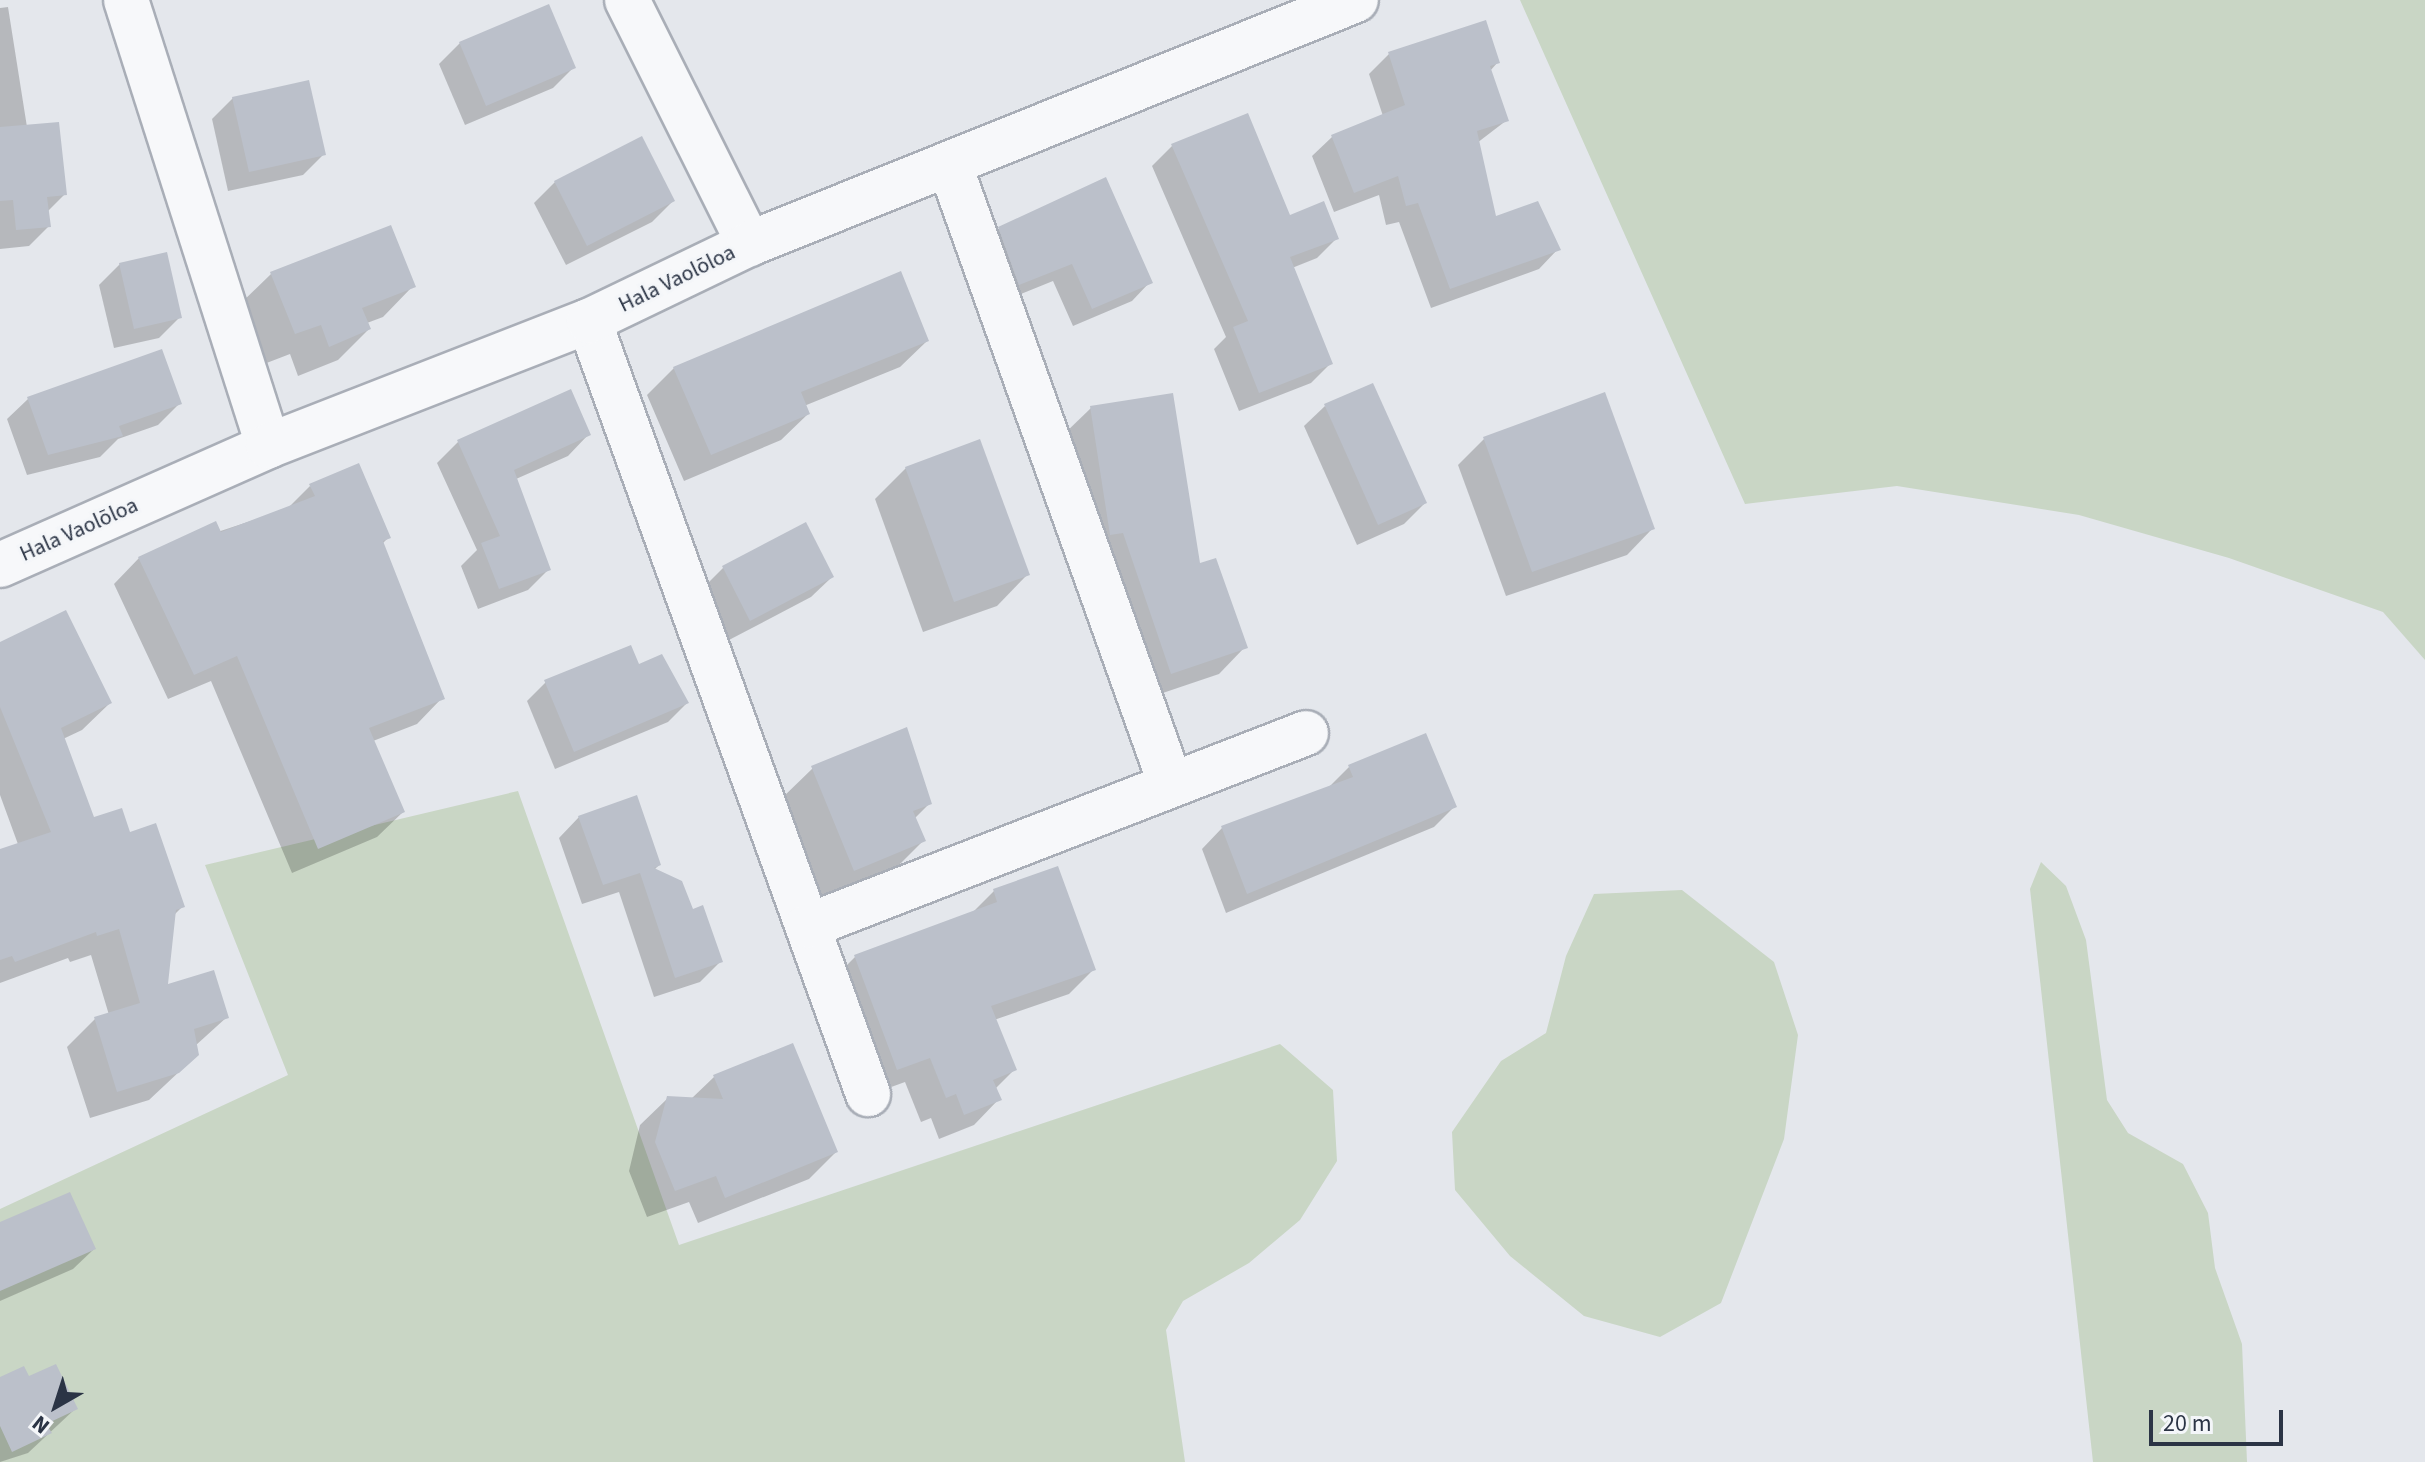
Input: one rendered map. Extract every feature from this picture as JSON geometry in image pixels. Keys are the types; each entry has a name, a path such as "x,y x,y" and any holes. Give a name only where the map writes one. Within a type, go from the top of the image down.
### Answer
{"street":[{"path":"126,0 268,446"},
{"path":"627,0 749,244"},
{"name":"Hala Vaolōloa","path":"0,565 268,446 589,321 749,244 950,166 1356,0"},
{"path":"950,166 1171,785"},
{"path":"589,321 868,1094"},
{"path":"808,926 1306,733"}],"green space":[{"path":"1520,0 2425,0 2425,660 2383,612 2229,558 2079,515 1897,486 1745,504"},
{"path":"518,791 679,1245 1280,1044 1333,1090 1337,1161 1300,1220 1249,1263 1183,1301 1166,1330 1185,1462 0,1462 0,1209 288,1075 205,865"},
{"path":"2041,862 2066,886 2086,940 2107,1100 2128,1133 2183,1164 2208,1213 2215,1268 2242,1344 2247,1462 2093,1462 2030,889"},
{"path":"1682,890 1774,962 1798,1035 1784,1139 1721,1303 1660,1337 1584,1316 1510,1256 1455,1190 1452,1132 1501,1061 1546,1033 1566,956 1594,894"}],"building":[{"path":"549,4 576,68 486,106 459,42"},
{"path":"1486,20 1500,63 1490,66 1509,121 1477,131 1496,216 1538,201 1561,250 1450,289 1418,203 1406,206 1398,176 1354,193 1331,135 1405,105 1388,52"},
{"path":"309,80 326,155 249,172 232,97"},
{"path":"1248,113 1290,215 1324,201 1339,239 1290,257 1333,364 1259,393 1233,327 1248,321 1171,144"},
{"path":"59,122 67,195 47,197 51,227 16,230 13,200 0,201 0,127"},
{"path":"642,136 675,201 587,246 554,181"},
{"path":"1106,177 1153,283 1092,309 1072,264 1019,285 998,227"},
{"path":"391,225 416,287 362,308 371,329 329,347 321,325 295,334 270,272"},
{"path":"167,252 182,318 134,329 119,263"},
{"path":"901,271 929,341 801,392 810,414 711,455 673,367"},
{"path":"162,349 182,404 119,426 123,436 48,455 27,397"},
{"path":"1373,383 1427,503 1378,525 1324,404"},
{"path":"571,389 591,435 514,470 551,570 499,589 481,543 500,536 457,440"},
{"path":"1605,392 1655,529 1532,572 1483,437"},
{"path":"1173,393 1200,563 1216,558 1248,648 1171,674 1123,533 1110,535 1090,406"},
{"path":"980,439 1030,575 954,602 905,467"},
{"path":"359,463 391,538 383,541 445,699 369,728 405,812 318,849 237,656 194,675 138,557 216,521 221,532 315,496 309,484"},
{"path":"806,522 834,577 750,621 722,566"},
{"path":"66,610 112,703 61,728 94,817 122,808 130,832 156,823 185,907 176,910 168,984 214,970 229,1018 194,1029 199,1055 179,1073 117,1092 94,1017 140,1003 119,929 97,936 96,932 15,962 12,956 0,960 0,849 51,832 0,707 0,642"},
{"path":"631,645 639,664 662,654 689,703 574,752 544,680"},
{"path":"907,727 932,804 913,811 926,841 854,871 811,766"},
{"path":"1426,733 1457,807 1247,894 1221,826 1353,777 1348,765"},
{"path":"637,795 661,865 654,868 682,881 693,909 703,905 723,962 675,978 640,873 603,885 578,816"},
{"path":"1058,866 1096,970 991,1006 1017,1070 993,1080 1002,1100 964,1115 956,1094 946,1098 930,1058 897,1070 854,955 997,902 993,889"},
{"path":"793,1043 838,1152 725,1198 716,1176 675,1191 655,1142 667,1096 723,1099 713,1075"},
{"path":"70,1192 96,1249 0,1291 0,1222"},
{"path":"56,1364 78,1409 46,1424 52,1433 12,1452 0,1426 0,1377 24,1366 29,1376"}]}
